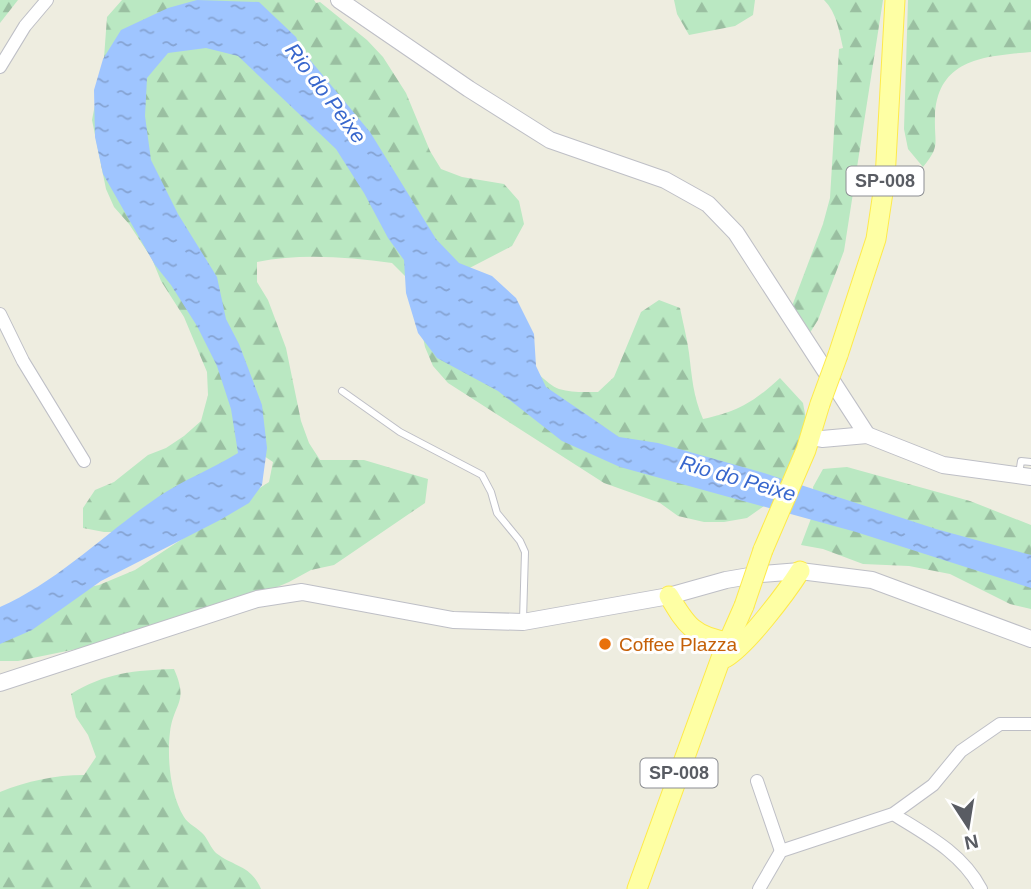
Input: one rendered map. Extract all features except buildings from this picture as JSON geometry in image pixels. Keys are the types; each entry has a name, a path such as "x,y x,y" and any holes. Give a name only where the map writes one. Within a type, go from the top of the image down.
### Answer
{"main road":[{"name":"SP-008","path":"637,889 774,521 808,444 876,239 885,179 895,0"},
{"path":"669,596 684,621 725,650 729,656 791,586 800,571"}],"street":[{"path":"0,67 24,26 47,0"},
{"path":"339,0 469,89 550,139 665,180 708,204 736,233 867,435"},
{"path":"0,314 23,361 84,461"},
{"path":"808,444 822,439 867,435 943,466 1025,477"},
{"path":"0,683 257,598 302,592 453,620 523,622 669,596 726,580 800,571 872,580 1031,639"},
{"path":"759,889 781,851 893,814 933,785 961,751 1000,724 1031,724"},
{"path":"757,781 781,851"},
{"path":"893,814 937,841 971,870 981,889"}],"lane":[{"path":"342,391 400,432 482,475 491,492 497,513 520,541 525,552 523,622"},
{"path":"1025,477 1021,461 1031,462"}],"green space":[{"path":"0,0 18,0 0,23"},
{"path":"122,0 320,2 367,40 383,57 406,93 430,151 441,169 462,177 504,184 519,201 524,224 512,246 458,274 522,355 549,383 564,390 598,392 614,377 641,312 659,300 680,308 695,394 703,419 744,405 780,378 803,403 808,430 801,451 764,506 747,518 724,522 704,522 678,516 660,503 604,483 448,383 433,366 425,347 415,298 408,279 392,263 324,257 257,262 257,282 268,300 286,348 301,421 309,443 320,460 364,460 428,479 425,503 334,565 311,570 289,582 179,628 18,661 0,661 0,620 135,570 269,482 273,462 255,450 124,532 83,528 83,508 95,490 114,482 148,455 166,448 184,436 201,421 208,395 207,372 184,317 161,281 152,259 114,207 106,189 92,120 104,58 107,17"},
{"path":"674,0 755,0 753,15 735,26 689,35 677,14"},
{"path":"824,0 883,0 844,251 818,320 806,339 789,314 830,198 839,49 843,48 835,16"},
{"path":"908,0 1031,0 1031,52 981,59 954,72 944,83 938,97 934,149 923,167 908,149 904,129"},
{"path":"847,467 970,501 1031,525 1031,609 1010,604 950,574 909,566 863,564 823,549 801,545 815,508 813,487 823,469"},
{"path":"174,669 180,689 170,732 169,753 175,798 186,819 204,835 216,853 252,875 261,889 0,889 0,792 41,779 84,775 96,757 88,735 76,717 71,694 108,677 147,670"}],"water":[{"name":"Rio do Peixe","path":"197,0 259,2 296,37 301,49 370,132 436,239 459,263 492,276 516,298 534,334 536,366 546,387 619,437 658,443 764,473 936,529 1031,555 1031,588 856,532 620,467 562,441 498,391 437,358 418,333 406,293 404,260 388,238 336,149 238,56 206,48 168,53 147,78 145,116 151,160 178,214 217,277 226,319 239,344 262,405 267,448 262,485 249,503 101,581 32,630 0,644 0,607 42,584 158,497 238,453 231,409 217,366 197,326 155,265 103,174 95,137 94,90 103,59 121,30 168,8"}],"place":[{"name":"Coffee Plazza","path":"605,644"}]}
